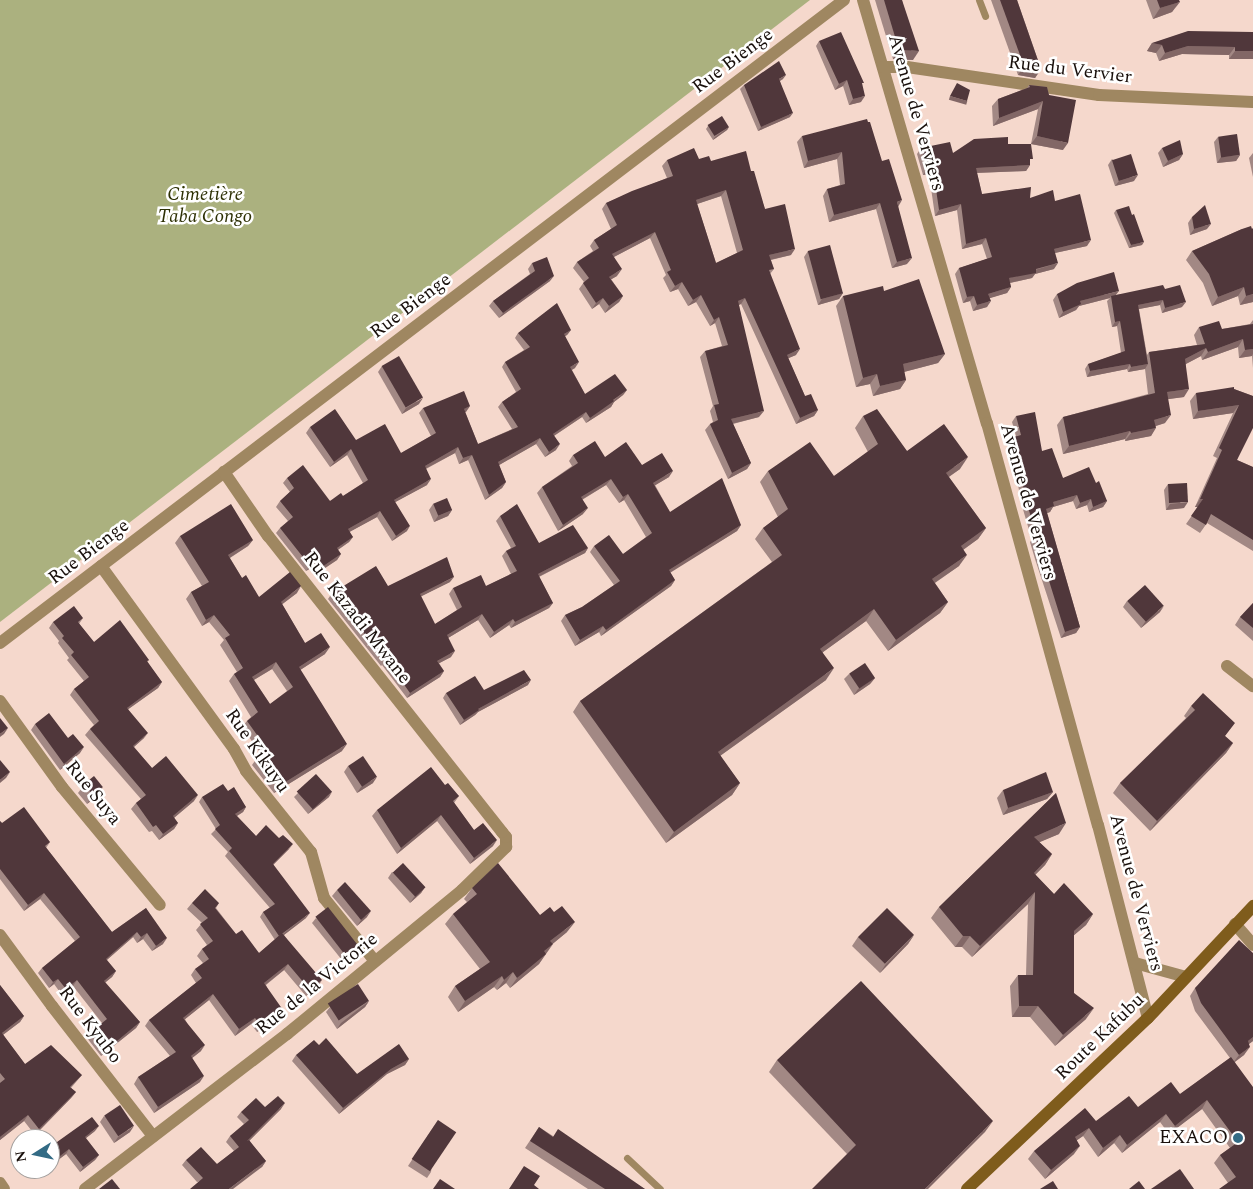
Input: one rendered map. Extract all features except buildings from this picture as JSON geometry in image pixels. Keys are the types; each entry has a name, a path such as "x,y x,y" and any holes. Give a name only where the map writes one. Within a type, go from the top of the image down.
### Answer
{"main road":[{"name":"Route Kafubu","path":"967,1189 1148,1018 1253,906"}],"street":[{"name":"Rue Bienge","path":"0,643 844,0"},
{"name":"Avenue de Verviers","path":"863,0 1010,507 1135,963 1148,1018"},
{"name":"Rue du Vervier","path":"883,67 907,67 1100,95 1253,102"},
{"name":"Rue Kazadi Mwane","path":"224,472 268,536 465,785"},
{"name":"Rue Kikuyu","path":"101,566 234,749 246,770 311,852 324,898 374,960"},
{"path":"1227,666 1253,686"},
{"name":"Rue Suya","path":"0,701 62,787 160,905"},
{"name":"Rue de la Victorie","path":"85,1189 287,1034 374,960 462,890 506,847 506,837 465,785"},
{"path":"1236,924 1253,945"},
{"name":"Rue Kyubo","path":"0,935 52,1006 153,1136"},
{"path":"1135,963 1186,977"},
{"path":"0,1183 4,1189"}],"lane":[{"path":"980,0 985,16"},
{"path":"627,1158 660,1189"}],"green space":[{"name":"Cimetière Taba Congo","path":"0,0 810,0 0,622"}],"place":[{"name":"EXACO","path":"1238,1138"}]}
